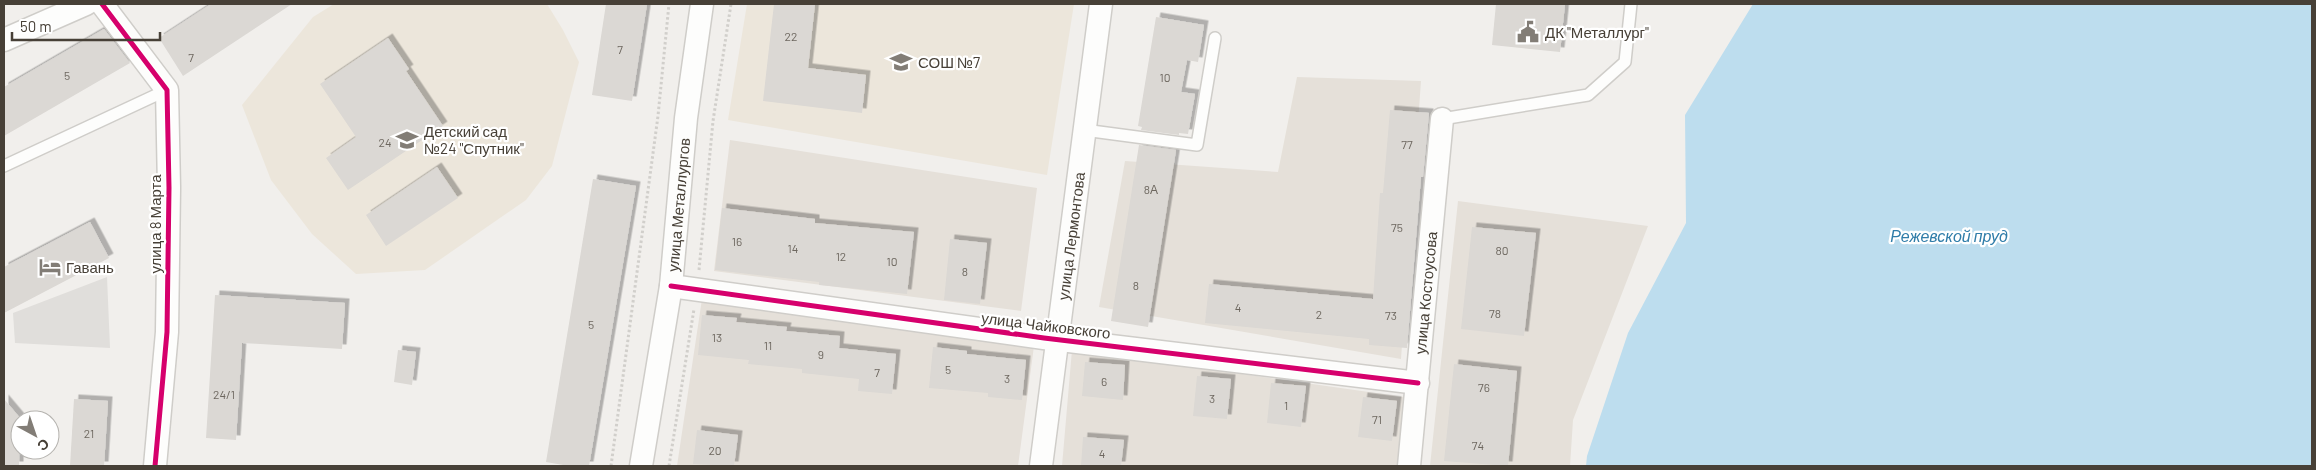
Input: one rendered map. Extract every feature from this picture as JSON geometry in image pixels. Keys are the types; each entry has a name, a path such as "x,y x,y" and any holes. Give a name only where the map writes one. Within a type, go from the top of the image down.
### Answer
{"street":[{"path":"4,40 86,4"},
{"path":"102,4 167,90"},
{"name":"улица Металлургов","path":"642,466 671,286 686,118 702,4"},
{"name":"улица Лермонтова","path":"1040,466 1101,4"},
{"name":"улица 8 Марта","path":"155,466 167,332 169,188 167,90"},
{"name":"улица Костоусова","path":"1409,466 1442,119"},
{"name":"улица Чайковского","path":"671,286 1056,340 1418,383"}],"lane":[{"path":"1442,119 1588,96 1625,62 1631,4"},
{"path":"1084,130 1197,145 1215,38"},
{"path":"4,166 167,90"}],"path":[{"path":"611,466 658,116 669,4"},
{"path":"669,466 697,290 713,122 731,4"}],"shaded area":[{"name":"Детский сад №24 \"Спутник\"","path":"334,4 547,4 579,62 552,166 526,200 425,270 356,274 312,234 271,180 242,105 313,17"},
{"name":"СОШ №7","path":"747,4 1074,4 1047,175 728,120"},
{"path":"1297,77 1421,81 1401,359 1099,307 1125,161 1278,172"},
{"path":"730,140 1037,188 1021,311 714,271"},
{"path":"1458,201 1648,226 1573,420 1570,466 1430,466"},
{"path":"107,277 110,348 15,343 13,313"},
{"path":"702,299 1034,346 1018,466 677,466"},
{"path":"1072,350 1404,397 1398,466 1062,466"}],"water":[{"name":"Режевской пруд","path":"1753,4 2312,4 2312,466 1586,466 1587,456 1628,333 1686,223 1685,115"}],"building":[{"path":"211,4 292,4 183,76 159,38"},
{"path":"606,4 647,4 632,101 592,95"},
{"path":"774,4 815,4 808,68 866,75 862,113 763,101"},
{"name":"ДК \"Металлург\"","path":"1496,4 1565,4 1560,52 1492,45"},
{"path":"1156,17 1204,25 1198,62 1187,60 1181,92 1195,94 1188,134 1179,133 1179,135 1141,130 1142,127 1138,126"},
{"path":"104,29 130,63 4,136 4,87"},
{"path":"388,38 409,69 406,71 443,126 348,190 326,158 356,137 320,84"},
{"path":"1390,110 1429,113 1423,177 1421,177 1407,348 1369,345 1369,339 1205,323 1209,284 1373,299 1380,193 1383,193"},
{"path":"1139,145 1176,150 1148,327 1111,321"},
{"path":"437,167 458,198 386,246 366,215"},
{"path":"593,179 636,186 589,466 569,466 546,462"},
{"path":"722,208 815,219 815,223 914,232 907,294 819,285 819,282 715,270"},
{"name":"Гавань","path":"90,222 109,258 4,313 4,267"},
{"path":"1472,227 1536,233 1524,336 1461,329"},
{"path":"950,239 987,243 980,304 944,300"},
{"path":"215,295 345,303 342,349 242,343 236,440 206,438"},
{"path":"702,315 737,318 736,322 787,327 786,331 840,336 839,348 896,354 892,394 858,391 859,379 802,373 802,369 748,364 749,360 698,355"},
{"path":"933,347 967,351 967,354 1026,360 1022,400 988,397 988,393 929,388"},
{"path":"398,350 416,352 412,385 394,382"},
{"path":"1085,362 1125,365 1123,400 1082,396"},
{"path":"1454,364 1517,371 1508,466 1444,461"},
{"path":"1197,376 1231,379 1227,419 1193,416"},
{"path":"1271,383 1306,386 1301,427 1267,423"},
{"path":"1363,397 1397,401 1392,441 1358,437"},
{"path":"4,399 13,410 10,410 10,460 19,460 19,466 4,466"},
{"path":"74,399 108,401 104,466 70,466"},
{"path":"697,430 738,435 734,466 693,464"},
{"path":"1083,437 1124,440 1121,466 1081,466"}],"cycle path":[{"path":"102,4 167,90 169,188 167,332 155,466"},
{"path":"671,286 1044,338 1418,383"}],"place":[{"name":"ДК \"Металлург\"","path":"1528,32"},
{"name":"СОШ №7","path":"901,62"},
{"name":"Детский сад №24 \"Спутник\"","path":"407,140"},
{"name":"Гавань","path":"50,267"}]}
